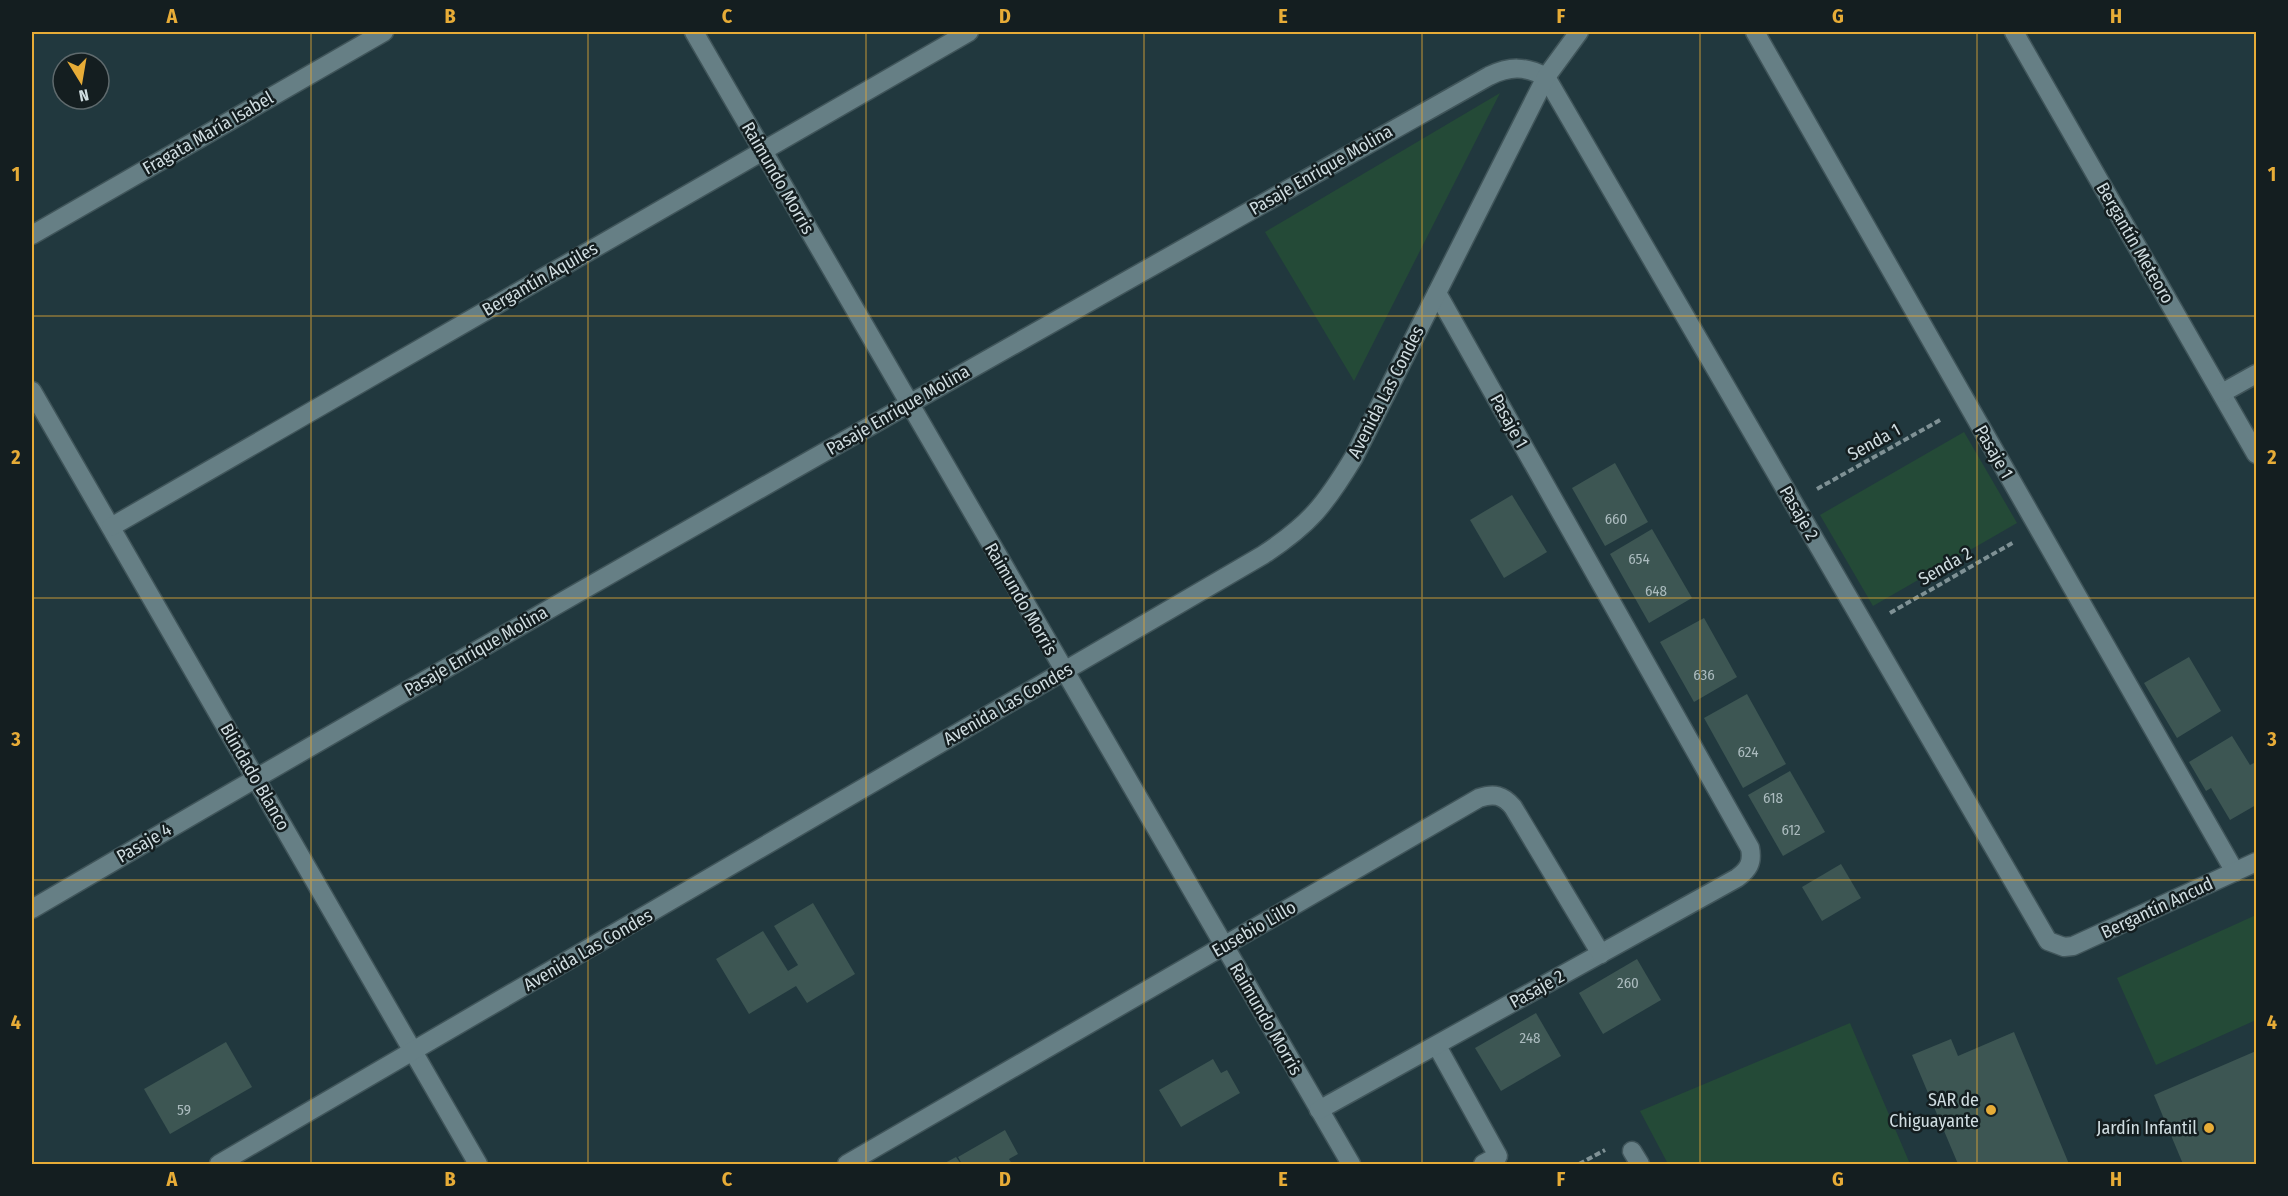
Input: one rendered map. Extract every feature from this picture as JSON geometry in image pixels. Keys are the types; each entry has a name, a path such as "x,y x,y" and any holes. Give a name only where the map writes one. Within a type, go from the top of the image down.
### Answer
{"street":[{"name":"Fragata María Isabel","path":"32,235 384,32"},
{"name":"Raimundo Morris","path":"694,32 1063,672 1351,1164"},
{"name":"Bergantín Aquiles","path":"111,527 969,32"},
{"name":"Avenida Las Condes","path":"219,1164 1287,539 1323,506 1354,457 1546,77 1578,32"},
{"name":"Pasaje 1","path":"1755,32 2235,872"},
{"name":"Bergantín Meteoro","path":"2014,32 2256,454"},
{"name":"Pasaje Enrique Molina","path":"256,777 1488,76 1503,69 1519,67 1546,77"},
{"name":"Pasaje 2","path":"1546,77 2042,934 2055,945"},
{"name":"Pasaje 1","path":"1437,293 1750,848 1751,863"},
{"path":"2222,393 2256,374"},
{"name":"Blindado Blanco","path":"32,390 478,1164"},
{"name":"Pasaje 4","path":"32,909 256,777"},
{"name":"Eusebio Lillo","path":"847,1164 1479,798 1489,795 1506,799 1513,807 1602,954"},
{"name":"Bergantín Ancud","path":"2055,945 2073,946 2256,862"},
{"name":"Pasaje 2","path":"1319,1110 1737,878 1751,863"},
{"path":"1437,1046 1490,1160"}],"path":[{"name":"Senda 1","path":"1793,502 1967,405"},
{"name":"Senda 2","path":"1866,627 2037,528"}],"green space":[{"path":"1500,93 1354,381 1265,232"},
{"path":"1964,432 2017,523 1873,606 1820,515"},
{"path":"2256,915 2256,1020 2156,1065 2117,978"},
{"path":"1850,1023 1910,1164 1668,1164 1640,1111"}],"building":[{"path":"1615,463 1648,522 1605,546 1572,488"},
{"path":"1512,495 1547,552 1504,578 1470,520"},
{"path":"1652,529 1692,598 1649,623 1610,554"},
{"path":"1704,618 1737,677 1694,702 1660,642"},
{"path":"2189,657 2221,711 2177,738 2144,683"},
{"path":"1747,694 1786,764 1743,788 1704,718"},
{"path":"2232,736 2250,765 2254,763 2256,768 2256,805 2230,820 2211,788 2206,791 2189,762"},
{"path":"1790,771 1825,832 1783,856 1748,795"},
{"path":"1841,864 1861,898 1822,921 1802,887"},
{"path":"813,903 855,974 807,1003 796,986 749,1014 716,959 763,931 788,971 798,965 774,926"},
{"path":"1637,959 1661,1000 1603,1034 1579,993"},
{"path":"1536,1013 1561,1056 1501,1091 1475,1048"},
{"name":"SAR de Chiguayante","path":"2014,1032 2069,1164 1958,1164 1912,1055 1951,1039 1958,1056"},
{"path":"226,1042 252,1087 170,1134 144,1089"},
{"name":"Jardín Infantil","path":"2256,1051 2256,1164 2183,1164 2154,1095"},
{"path":"1213,1059 1221,1073 1227,1070 1240,1093 1181,1127 1159,1090"},
{"path":"1005,1130 1018,1154 1009,1159 1012,1164 962,1164 958,1157"},
{"path":"956,1157 961,1164 943,1164"}],"place":[{"name":"SAR de Chiguayante","path":"1991,1110"},
{"name":"Jardín Infantil","path":"2209,1128"}]}
